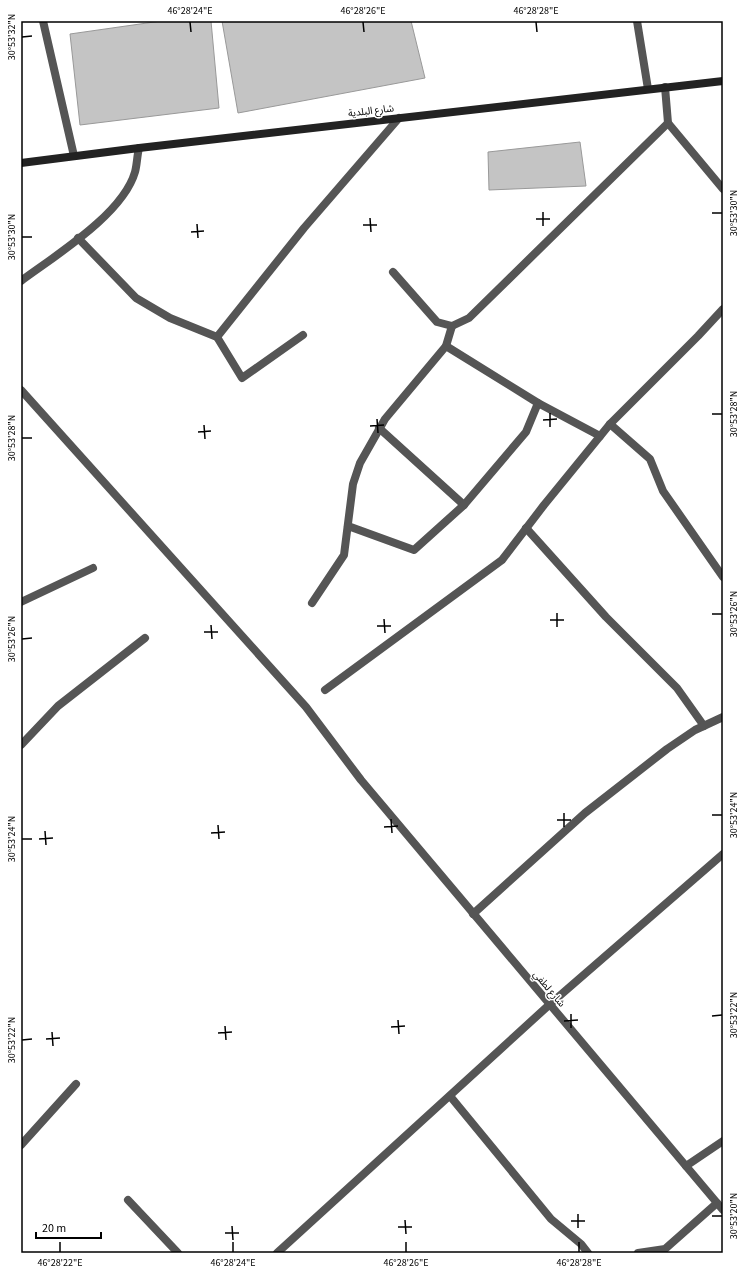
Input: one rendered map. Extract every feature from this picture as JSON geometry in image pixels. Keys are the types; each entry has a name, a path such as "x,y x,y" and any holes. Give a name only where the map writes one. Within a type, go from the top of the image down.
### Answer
{"main road":[{"name":"شارع البلدية","path":"21,163 139,148 723,81"}],"street":[{"path":"43,21 74,156"},
{"path":"637,21 648,89"},
{"path":"665,87 668,123 723,189"},
{"path":"217,337 304,228 399,118"},
{"path":"393,272 437,322 452,326 469,318 668,123"},
{"path":"21,281 104,218 122,199 135,173 139,148"},
{"path":"78,238 136,298 170,318 217,337 242,378 303,335"},
{"path":"325,690 502,560 610,424 723,309"},
{"path":"312,603 344,555 353,484 360,463 384,418 446,346 452,326"},
{"path":"446,346 538,403 600,436"},
{"name":"شارع لطفي","path":"21,390 306,707 361,780 549,1005 720,1206"},
{"path":"348,526 414,550 464,505 526,432 538,403"},
{"path":"610,424 650,459 663,491 723,577"},
{"path":"379,428 464,505"},
{"path":"526,528 606,617 677,688 704,726"},
{"path":"21,602 93,568"},
{"path":"21,745 58,706 145,638"},
{"path":"474,914 584,813 667,749 704,726 723,717"},
{"path":"277,1253 549,1005 723,854"},
{"path":"21,1145 76,1084"},
{"path":"450,1096 551,1219 581,1244 588,1253"},
{"path":"686,1166 723,1141"},
{"path":"128,1200 178,1253"},
{"path":"638,1253 665,1249 720,1206"}],"building":[{"path":"161,21 211,21 219,108 80,125 70,34"},
{"path":"222,21 411,21 425,78 238,113"},
{"path":"580,142 586,186 489,190 488,152"}]}
